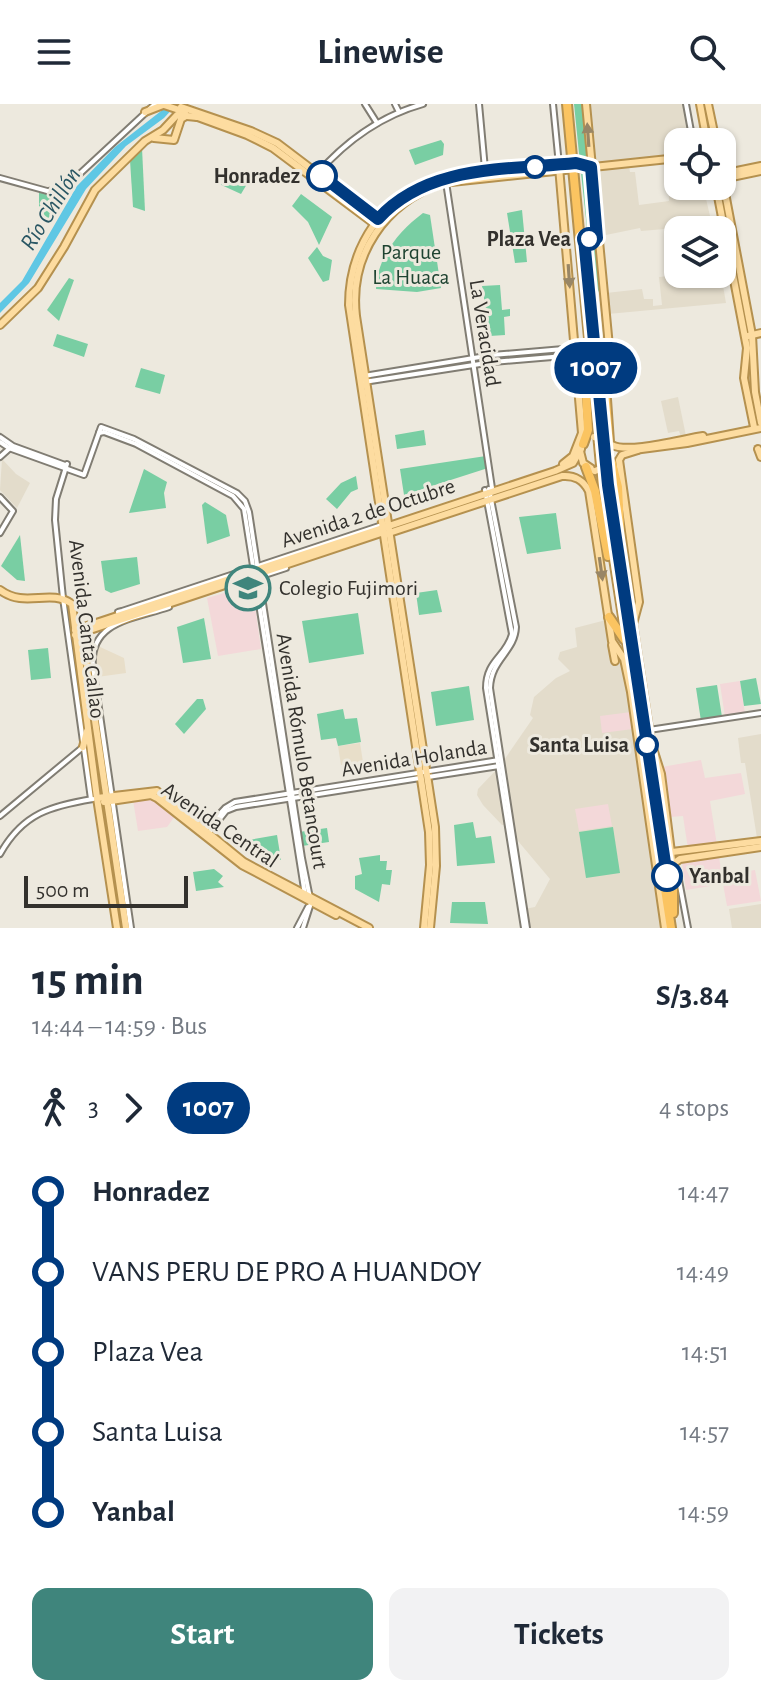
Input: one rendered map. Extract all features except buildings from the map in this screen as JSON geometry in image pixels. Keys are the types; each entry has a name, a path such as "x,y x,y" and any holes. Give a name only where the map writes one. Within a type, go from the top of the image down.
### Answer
{"highway":[{"path":"569,104 588,315 626,642 667,927"},
{"path":"574,166 584,239 588,315 584,349 588,430 582,446"},
{"path":"584,239 597,238"},
{"path":"588,315 604,371 609,442"},
{"path":"607,412 612,378"},
{"path":"578,379 587,403"},
{"path":"614,461 619,500 621,591"},
{"path":"589,468 621,591 673,913"},
{"path":"619,500 627,518"},
{"path":"596,535 598,507"},
{"path":"609,617 626,642"},
{"path":"667,927 673,913 673,866"}],"main road":[{"path":"586,104 612,378"},
{"path":"700,104 704,128"},
{"path":"708,104 713,128"},
{"path":"161,106 199,112 263,136 290,152 378,224"},
{"path":"0,327 34,297 71,241 100,187 149,140 159,137 174,140 181,119 199,112"},
{"path":"0,327 38,288 98,186 177,115 186,116"},
{"path":"427,928 436,841 385,529 350,278 359,250 396,201 432,181 664,159"},
{"path":"556,472 571,459 582,433 559,168"},
{"path":"736,174 761,169"},
{"path":"378,224 409,198 446,182 485,174"},
{"path":"736,270 741,281 759,426"},
{"path":"736,270 748,333 744,378 759,426"},
{"path":"748,333 761,331"},
{"path":"673,866 661,774 649,730 633,624 639,602 619,460 589,468 580,458 582,446 594,437 618,448 759,426"},
{"path":"614,461 622,452 687,443 759,426"},
{"path":"609,442 614,461"},
{"name":"Avenida 2 de Octubre","path":"489,494 556,472 573,463 582,446"},
{"path":"758,449 761,457"},
{"name":"Avenida 2 de Octubre","path":"489,494 576,466 589,468"},
{"path":"556,472 573,477 589,491 615,661"},
{"name":"Avenida 2 de Octubre","path":"74,631 89,630 556,472"},
{"name":"Avenida 2 de Octubre","path":"74,631 257,572"},
{"path":"0,592 22,603 63,598"},
{"name":"Avenida Canta Callao","path":"63,598 72,604 87,724 110,820 128,928"},
{"path":"84,647 84,638 89,630"},
{"name":"Avenida Canta Callao","path":"74,631 84,647 117,928"},
{"path":"612,641 625,661 667,927"},
{"path":"83,747 87,724"},
{"name":"Avenida Central","path":"104,800 151,795 205,833 242,865 369,928"},
{"path":"673,866 680,859 761,844"},
{"path":"672,852 718,851"},
{"name":"Avenida Central","path":"308,899 360,928"}],"street":[{"path":"365,104 377,123"},
{"path":"395,104 399,112"},
{"path":"316,175 344,146 377,123 423,104"},
{"path":"479,104 485,174"},
{"path":"553,104 559,168"},
{"path":"686,104 690,128"},
{"path":"0,178 61,192 161,106"},
{"name":"La Veracidad","path":"446,182 474,361 489,494 516,627 513,643 495,664 491,678 500,762 526,928"},
{"path":"363,379 474,361 576,352"},
{"name":"Avenida Rómulo Betancourt","path":"257,572 245,514 237,499 136,444 99,433 101,427 134,439 241,496 249,512 308,899 308,909 300,928"},
{"path":"0,439 10,447 60,461 84,475 99,433"},
{"path":"0,457 10,447"},
{"name":"Avenida Canta Callao","path":"66,466 55,506 63,598 74,631 83,747 104,800"},
{"path":"0,497 12,508 0,533"},
{"name":"Avenida Canta Callao","path":"120,615 101,635 92,657 104,800 128,928"},
{"path":"649,730 761,713"},
{"path":"0,816 83,747"},
{"name":"Avenida Holanda","path":"205,833 232,808 500,762"},
{"name":"Avenida Central","path":"0,854 11,837 49,807 104,800"},
{"path":"2,838 11,837"},
{"path":"673,866 678,875 688,928"}],"shaded area":[{"path":"587,104 685,104 689,128 664,128 664,158 592,166"},
{"path":"629,166 630,172 635,172 639,205 706,200 710,216 664,216 664,229 641,231 640,228 601,236 594,169"},
{"path":"659,277 664,277 664,288 723,288 726,303 608,314 606,293 642,289 644,299 653,299 653,306 662,305"},
{"path":"678,397 686,436 681,437 679,431 668,433 661,401"},
{"path":"2,459 30,483 17,508 0,490"},
{"path":"252,585 261,649 218,656 207,598"},
{"path":"606,620 615,643 626,657 667,928 526,928 524,909 535,907 550,879 518,841 510,825 502,825 483,805 477,795 478,789 500,766 533,718 530,715 534,697 556,678 570,671 558,659 560,652 577,647 575,628"},
{"path":"98,646 124,658 126,673 97,677 95,658"},
{"path":"740,681 745,714 725,717 720,684"},
{"path":"631,712 633,729 602,733 600,716"},
{"path":"761,734 761,837 757,838 738,738"},
{"path":"360,743 363,762 341,765 338,746"},
{"path":"701,760 705,778 741,773 745,794 710,801 717,845 688,849 683,816 670,817 662,767"},
{"path":"153,798 175,816 167,827 138,831 133,800"},
{"path":"608,804 612,826 579,831 575,809"},
{"path":"719,857 722,875 755,870 761,901 727,906 723,884 686,890 682,863"},
{"path":"761,904 761,928 732,928 729,909"}],"green space":[{"path":"574,104 584,104 589,164 580,163"},
{"path":"441,140 444,144 443,155 415,165 409,150"},
{"path":"142,148 145,211 133,207 130,160"},
{"path":"222,167 250,179 241,194 217,183"},
{"path":"590,172 596,236 588,237 581,173"},
{"path":"76,179 54,217 46,220 39,207 39,190 58,195"},
{"path":"301,194 332,217 319,245 308,222 292,206"},
{"path":"522,210 527,262 515,263 507,213"},
{"name":"Parque La Huaca","path":"423,213 430,215 441,288 417,292 376,289 380,266 391,246"},
{"path":"587,241 596,242 600,288 595,299"},
{"path":"317,247 323,256 332,260 329,280 323,282 308,258"},
{"path":"69,278 74,280 59,321 47,310"},
{"path":"500,285 502,310 510,309 510,316 504,317 505,335 490,336 482,286"},
{"path":"57,334 88,344 84,357 53,346"},
{"path":"141,368 165,375 160,394 135,387"},
{"path":"424,430 426,445 397,449 395,435"},
{"path":"486,456 488,468 404,495 400,469"},
{"path":"144,469 167,482 164,493 166,508 129,513"},
{"path":"356,476 358,489 351,492 337,509 326,499 341,483"},
{"path":"205,502 226,515 230,536 207,544 202,505"},
{"path":"622,511 638,602 632,620 626,575"},
{"path":"556,513 561,549 527,554 519,517"},
{"path":"20,535 25,581 17,580 1,566"},
{"path":"137,557 140,584 111,593 105,590 101,561"},
{"path":"437,590 442,612 419,615 416,593"},
{"path":"358,613 364,654 309,663 302,621"},
{"path":"204,618 211,659 183,663 177,627"},
{"path":"48,648 51,678 31,680 28,650"},
{"path":"756,678 761,704 744,706 740,681"},
{"path":"717,685 722,717 701,721 696,688"},
{"path":"469,686 474,720 436,726 431,692"},
{"path":"197,699 203,699 206,709 184,734 175,724"},
{"path":"343,709 345,719 357,718 361,742 338,746 336,738 321,740 317,714"},
{"path":"473,822 476,838 491,836 495,863 457,866 454,825"},
{"path":"613,827 620,873 586,878 579,832"},
{"path":"327,828 329,842 302,846 299,832"},
{"path":"277,835 281,860 257,848 249,840"},
{"path":"380,855 380,861 387,861 386,870 392,870 390,885 382,884 379,902 355,889 355,876 362,874 359,858"},
{"path":"214,869 223,876 218,882 224,887 196,891 193,872"},
{"path":"452,902 485,902 488,924 450,923"}],"water":[{"path":"170,104 177,104 164,118 126,146 86,189 29,283 0,313 0,303 22,281 77,186 115,147"}],"bus line":[{"name":"1007","path":"322,176 378,219 408,193 441,178 576,163 591,167 597,238 584,239 602,434 667,876"}],"place":[{"name":"Honradez","path":"322,176"},
{"name":"Plaza Vea","path":"589,239"},
{"name":"Colegio Fujimori","path":"248,588"},
{"name":"Santa Luisa","path":"647,745"},
{"name":"Yanbal","path":"667,876"}],"water label":[{"name":"Río Chillón","path":"51,209"}]}
